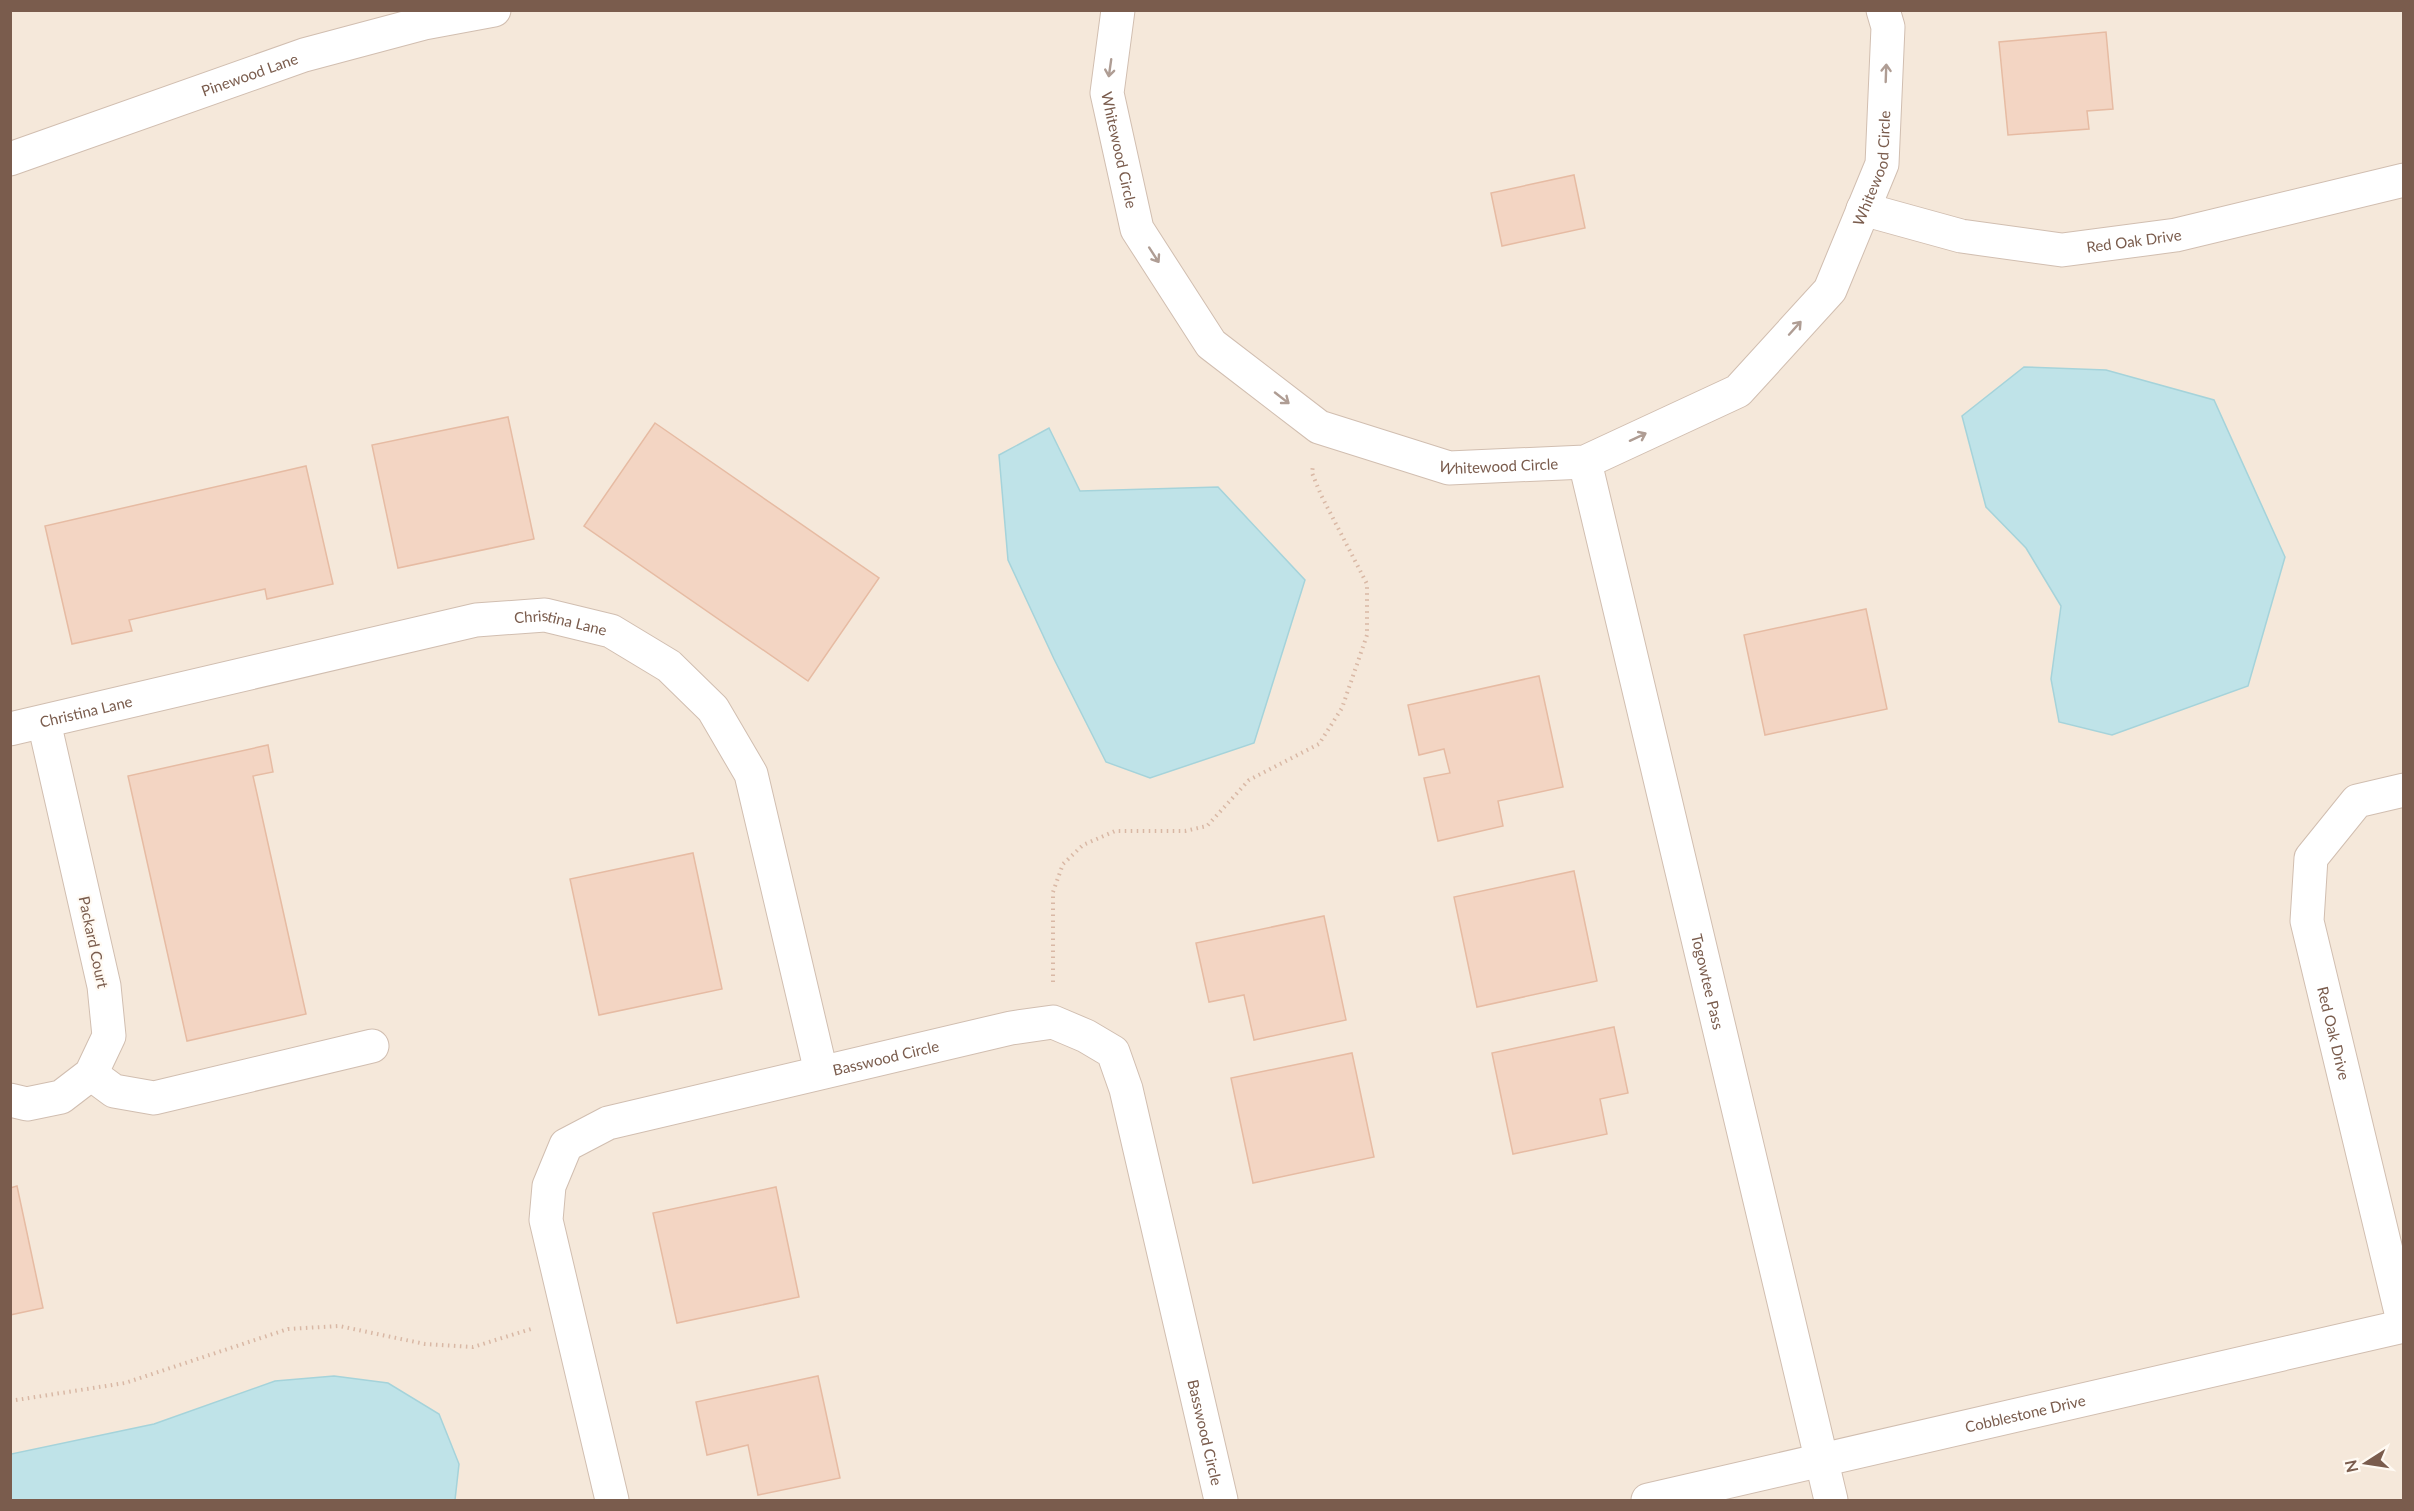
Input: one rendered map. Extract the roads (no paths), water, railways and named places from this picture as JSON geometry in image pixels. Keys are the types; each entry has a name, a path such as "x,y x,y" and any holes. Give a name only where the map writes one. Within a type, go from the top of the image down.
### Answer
{"street":[{"name":"Pinewood Lane","path":"10,159 304,55 424,23 494,10"},
{"name":"Whitewood Circle","path":"1118,10 1107,93 1137,229 1211,344 1319,427 1449,468 1585,462 1738,391 1830,290 1882,164 1888,27 1883,10"},
{"name":"Red Oak Drive","path":"1863,209 1961,236 2062,250 2176,235 2403,180"},
{"name":"Togowtee Pass","path":"1585,462 1831,1500"},
{"name":"Christina Lane","path":"10,729 476,620 545,615 611,630 669,666 713,710 750,774 821,1072"},
{"name":"Packard Court","path":"10,1100 27,1104 61,1097 91,1074 109,1036 104,986 44,722"},
{"name":"Red Oak Drive","path":"2403,790 2357,801 2311,858 2307,921 2403,1326"},
{"name":"Basswood Circle","path":"612,1500 546,1220 549,1186 566,1145 608,1123 1011,1028 1053,1022 1086,1035 1113,1052 1126,1089 1221,1500"},
{"path":"91,1074 114,1091 154,1098 372,1046"},
{"name":"Cobblestone Drive","path":"1648,1500 2403,1326"}],"water":[{"path":"2024,367 2106,370 2214,400 2285,557 2248,686 2112,735 2059,722 2051,679 2061,606 2026,548 1986,507 1962,416"},
{"path":"1049,428 1080,491 1218,487 1305,580 1254,743 1150,778 1106,762 1054,659 1008,560 999,455"},
{"path":"334,1376 388,1383 439,1414 459,1464 455,1500 11,1500 11,1454 154,1424 275,1381"}]}
